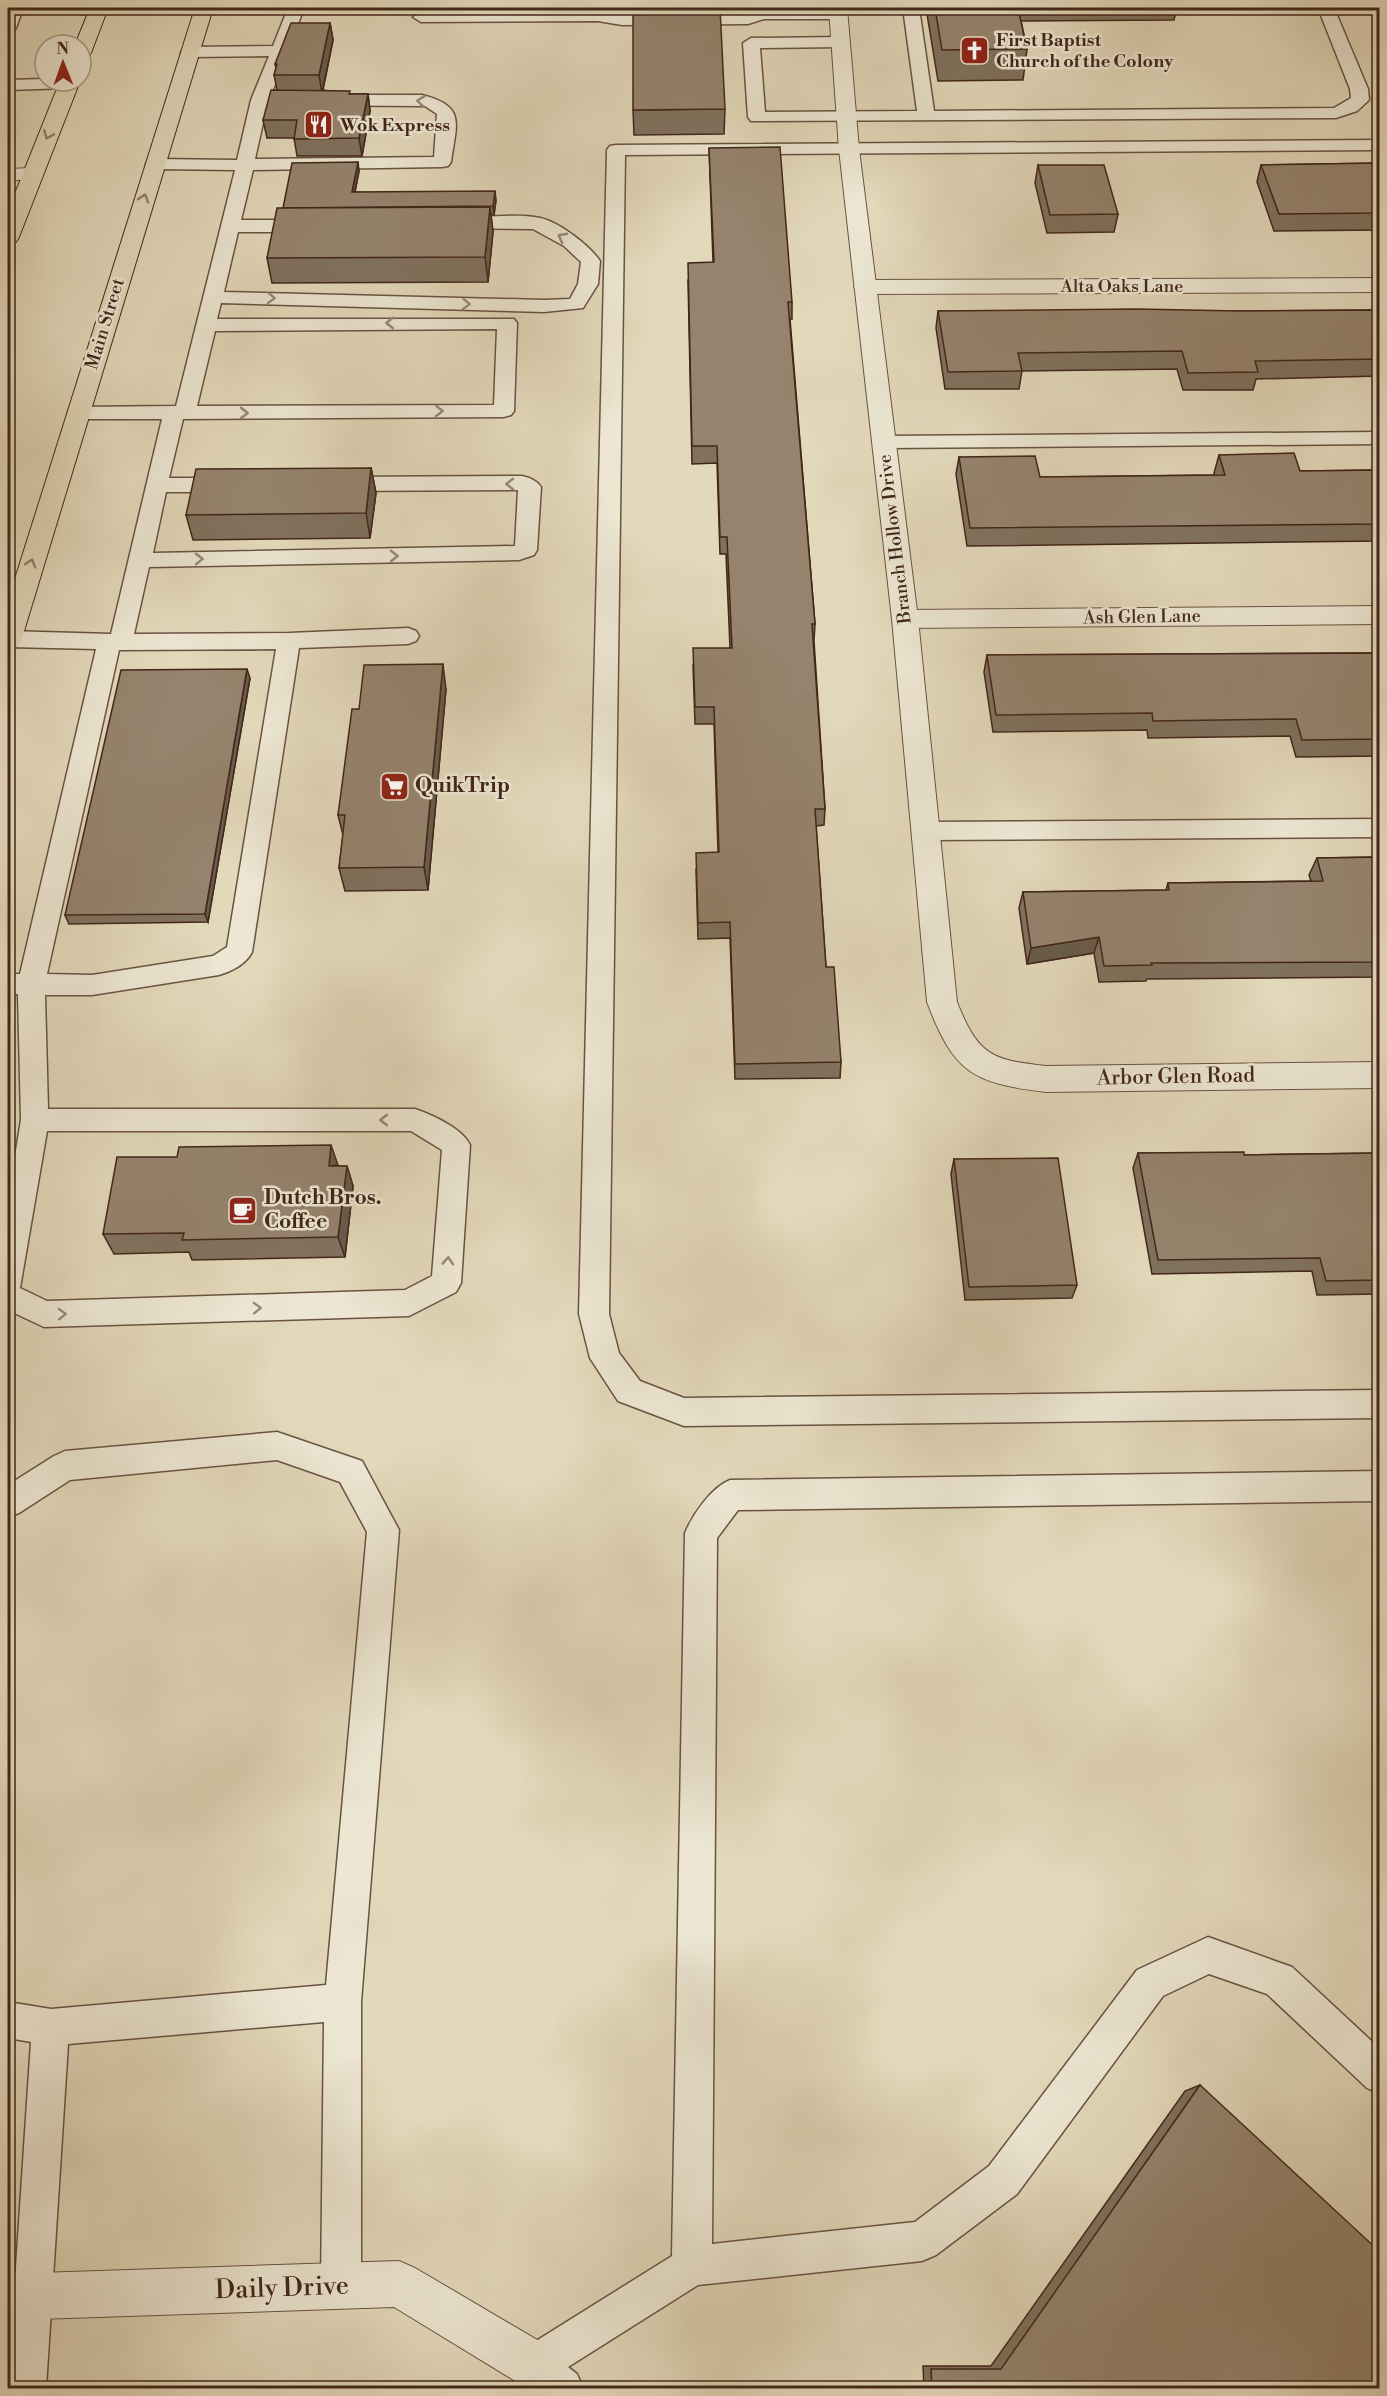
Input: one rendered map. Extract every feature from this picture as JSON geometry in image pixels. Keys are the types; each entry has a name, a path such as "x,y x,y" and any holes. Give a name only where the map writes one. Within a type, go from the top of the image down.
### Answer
{"main road":[{"path":"89,33 99,8"},
{"name":"Main Street","path":"8,640 204,8"},
{"path":"8,237 65,93"}],"street":[{"name":"Branch Hollow Drive","path":"838,11 849,149 905,620 942,1002 953,1034 969,1056 976,1060"},
{"path":"8,175 32,174"},
{"name":"Alta Oaks Lane","path":"865,287 1380,285"},
{"name":"Ash Glen Lane","path":"905,620 1380,615"},
{"name":"Arbor Glen Road","path":"976,1060 999,1071 1046,1079 1380,1075"},
{"name":"Daily Drive","path":"20,2296 399,2284 548,2377"}],"lane":[{"path":"8,28 15,8"},
{"path":"8,1282 35,1120 19,985 140,560 158,485 205,325 260,100 296,8"},
{"path":"911,8 926,115"},
{"path":"841,42 751,43 757,117 1336,113 1351,107 1360,100 1359,89 1326,8"},
{"path":"421,17 598,16 622,20 748,20 763,11 838,11"},
{"path":"189,52 280,51"},
{"path":"8,85 33,84"},
{"path":"155,164 442,162 448,116 444,108 433,103 422,100 260,100"},
{"path":"1380,145 616,150 594,1314 605,1358 628,1390 684,1412 1380,1404"},
{"path":"212,297 544,306 576,304 588,284 591,261 571,242 537,223 442,224"},
{"path":"230,226 336,225"},
{"path":"78,413 504,411 507,323 205,325"},
{"path":"883,442 1380,438"},
{"path":"140,560 519,554 526,550 530,487 522,483 322,484"},
{"path":"158,485 252,485"},
{"path":"8,640 289,641 408,636"},
{"path":"19,985 92,985 219,965 239,952 289,641"},
{"path":"925,831 1380,828"},
{"path":"8,1296 44,1314 409,1303 446,1283 456,1144 415,1120 35,1120"},
{"path":"8,1502 66,1466 276,1446 351,1471 383,1530 343,2002 341,2287"},
{"path":"692,2266 701,1533 730,1495 1380,1486"},
{"path":"548,2377 692,2266 922,2241 1003,2180 1150,1983 1208,1955 1279,1980 1380,2075"},
{"path":"8,2020 51,2027 343,2002"},
{"path":"26,2388 20,2296 51,2027"}],"building":[{"path":"633,8 720,8 725,109 633,110"},
{"path":"935,8 1018,8 1027,49 942,50"},
{"path":"291,23 330,23 319,75 274,75 277,64 275,64"},
{"path":"271,90 350,91 349,94 368,94 359,138 294,139 297,120 263,120"},
{"path":"780,147 792,302 788,302 815,624 812,624 825,809 815,809 826,967 834,967 841,1062 735,1064 730,922 698,923 696,853 719,852 714,707 695,707 693,648 732,648 727,537 720,537 717,446 692,446 688,263 714,262 709,148"},
{"path":"358,162 352,192 495,191 493,206 283,208 292,163"},
{"path":"1380,163 1380,213 1279,214 1261,165"},
{"path":"1038,165 1104,165 1118,214 1050,215"},
{"path":"490,207 485,257 267,258 277,208"},
{"path":"1380,310 1380,359 1255,361 1258,372 1188,373 1182,351 1018,353 1022,371 948,372 938,311"},
{"path":"1294,453 1300,471 1380,470 1380,524 970,528 959,457 1035,456 1040,477 1225,475 1219,455"},
{"path":"371,468 366,513 186,515 196,469"},
{"path":"1380,653 1380,739 1302,740 1296,719 1153,721 1152,713 996,715 987,655"},
{"name":"QuikTrip","path":"443,664 424,867 339,868 345,815 338,815 352,709 359,709 364,665"},
{"path":"247,669 205,914 65,915 121,670"},
{"path":"1380,857 1380,962 1151,963 1152,965 1104,966 1099,937 1031,948 1023,892 1169,890 1168,883 1323,881 1317,858"},
{"path":"331,1145 329,1166 347,1166 338,1237 182,1240 184,1233 103,1234 117,1157 177,1157 179,1147"},
{"path":"1244,1152 1244,1155 1380,1153 1380,1280 1326,1281 1320,1258 1158,1260 1138,1153"},
{"path":"1058,1158 1077,1285 969,1287 954,1159"},
{"path":"1200,2085 1380,2252 1380,2388 932,2388 931,2369 1001,2369"}],"place":[{"name":"First Baptist Church of the Colony","path":"975,50"},
{"name":"Wok Express","path":"319,125"},
{"name":"QuikTrip","path":"394,786"},
{"name":"Dutch Bros. Coffee","path":"243,1210"}]}
